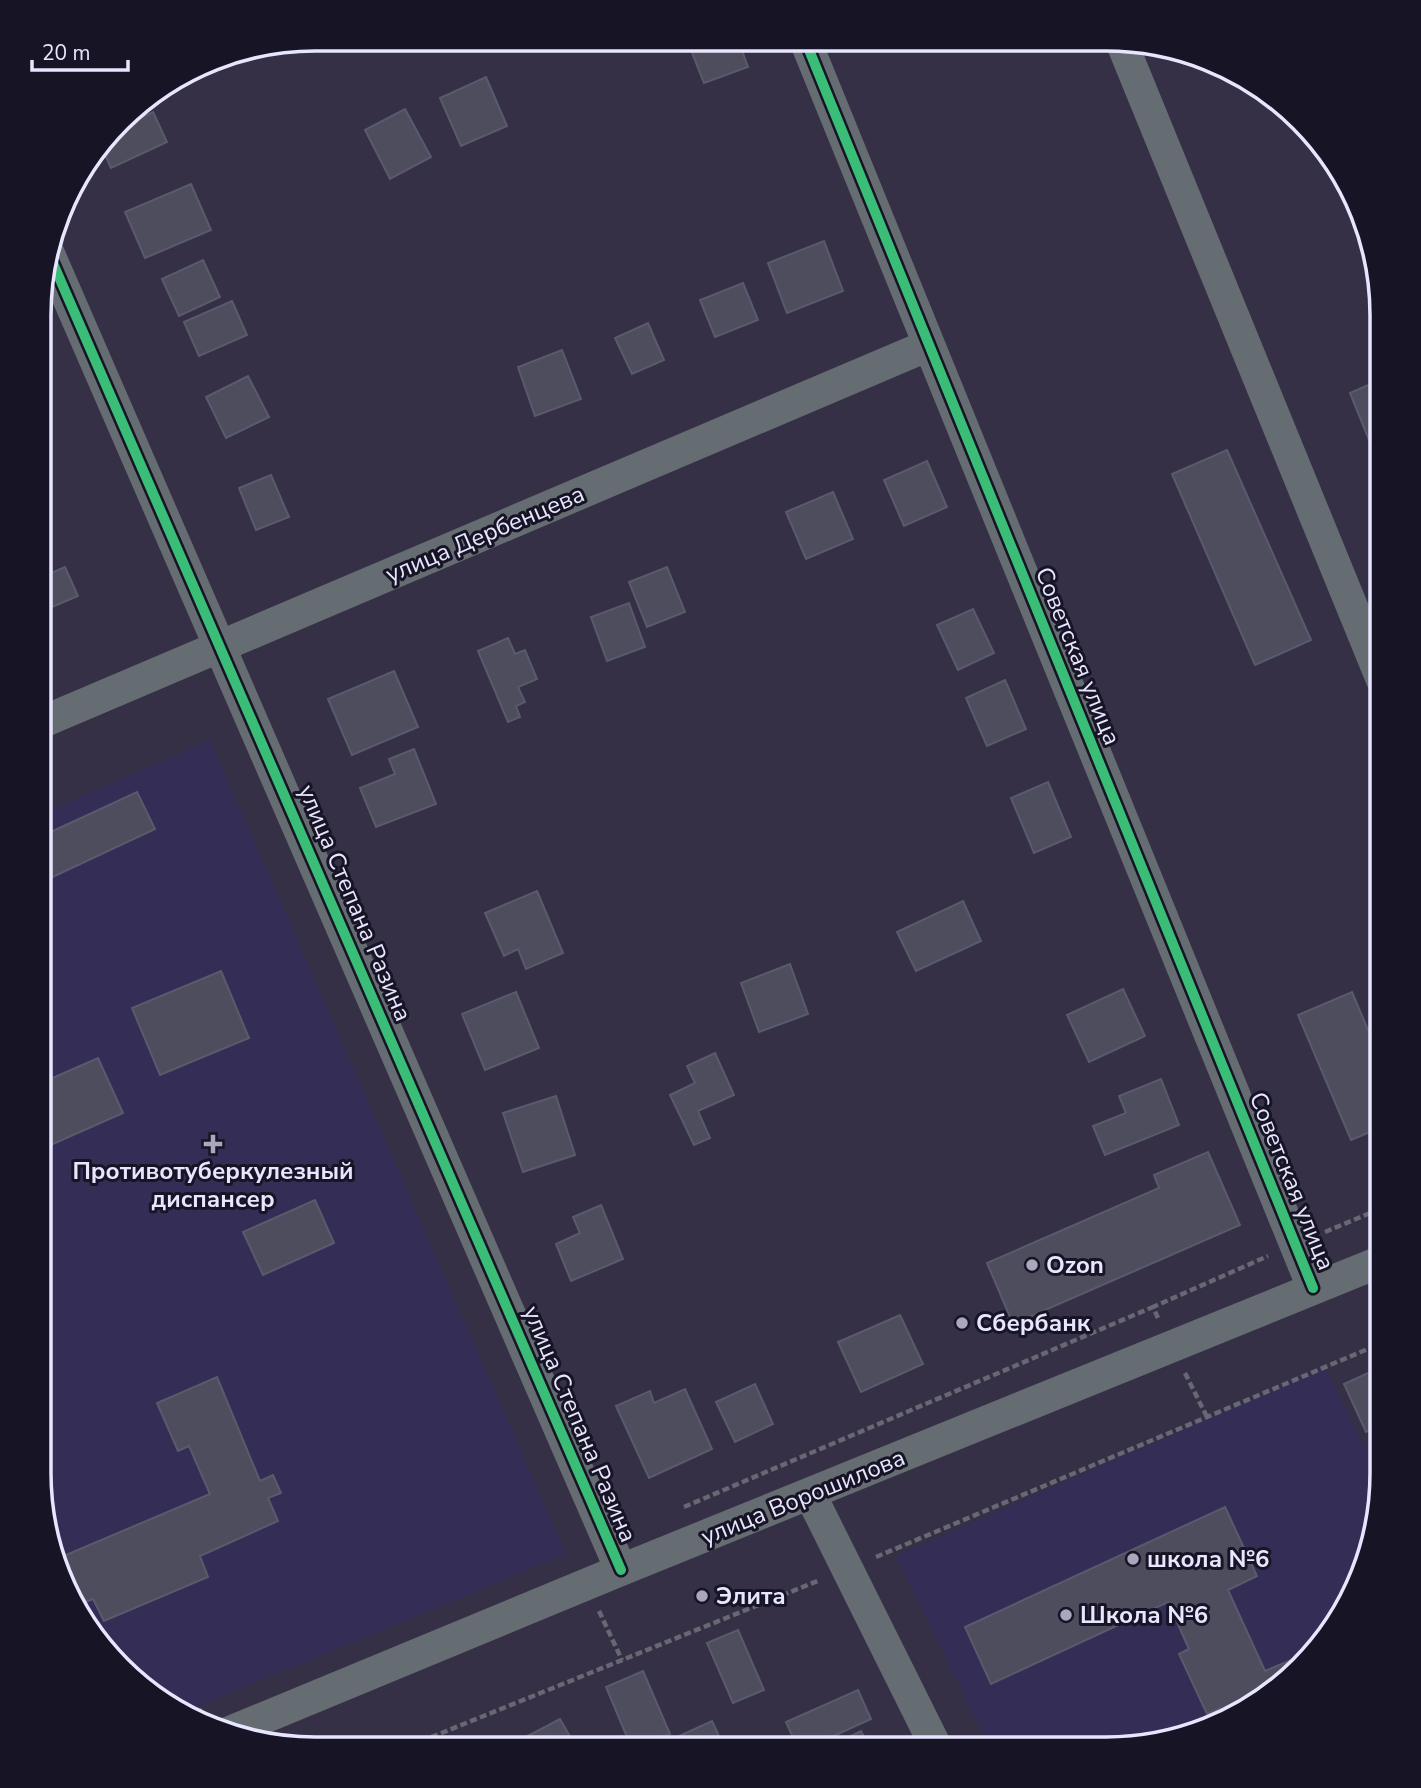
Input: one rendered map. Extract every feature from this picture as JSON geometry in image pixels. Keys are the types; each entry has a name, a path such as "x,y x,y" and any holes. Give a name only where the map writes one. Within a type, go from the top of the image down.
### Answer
{"street":[{"name":"Советская улица","path":"809,51 1312,1288"},
{"path":"1125,51 1370,651"},
{"name":"улица Степана Разина","path":"55,268 621,1570"},
{"name":"улица Дербенцева","path":"51,718 929,345"},
{"name":"улица Ворошилова","path":"242,1727 1370,1266"},
{"path":"810,1494 931,1737"}],"path":[{"path":"432,1737 847,1569 1370,1348"}],"shaded area":[{"name":"Противотуберкулезный диспансер","path":"210,740 566,1554 194,1708 168,1693 141,1672 116,1647 95,1620 78,1590 65,1558 53,1508 51,809"},
{"name":"школа №6","path":"1325,1367 1370,1458 1370,1491 1361,1542 1343,1590 1316,1634 1293,1660 1253,1693 1207,1717 1158,1732 1124,1737 984,1737 896,1556"}],"building":[{"path":"691,51 742,51 748,67 704,83"},
{"path":"486,77 507,126 461,146 440,98"},
{"path":"405,109 431,157 390,179 365,130"},
{"path":"153,112 167,142 111,168 105,154 137,120"},
{"path":"191,184 211,230 145,258 125,212"},
{"path":"824,241 843,291 787,313 768,263"},
{"path":"203,260 220,297 179,316 162,279"},
{"path":"743,283 758,320 715,337 700,300"},
{"path":"232,301 247,335 199,356 184,322"},
{"path":"648,323 664,360 632,374 615,338"},
{"path":"562,350 581,399 535,416 518,367"},
{"path":"248,376 269,417 226,438 206,397"},
{"path":"1370,384 1370,442 1350,393"},
{"path":"1227,450 1311,640 1255,665 1172,474"},
{"path":"927,461 947,507 904,526 884,480"},
{"path":"271,475 289,517 256,530 239,488"},
{"path":"833,492 853,539 806,559 786,512"},
{"path":"65,567 78,596 51,607 51,573"},
{"path":"667,567 685,612 647,627 629,582"},
{"path":"629,603 645,647 607,661 591,617"},
{"path":"973,609 994,653 958,670 937,625"},
{"path":"508,638 515,654 525,650 537,679 518,687 525,702 516,706 520,717 508,722 478,651"},
{"path":"394,671 418,727 352,755 328,699"},
{"path":"1005,680 1026,729 987,746 966,698"},
{"path":"414,749 436,804 376,827 360,788 395,774 389,759"},
{"path":"1048,782 1071,837 1034,853 1011,798"},
{"path":"137,792 155,829 51,878 51,832"},
{"path":"537,891 563,953 526,969 518,949 504,956 485,913"},
{"path":"963,901 981,941 916,971 897,932"},
{"path":"790,964 808,1014 759,1032 741,983"},
{"path":"221,971 249,1038 160,1075 132,1008"},
{"path":"1123,989 1145,1036 1089,1062 1067,1015"},
{"path":"516,992 539,1048 485,1070 462,1014"},
{"path":"1352,992 1370,1035 1370,1132 1351,1140 1298,1015"},
{"path":"715,1053 734,1095 698,1111 710,1138 694,1145 670,1095 695,1083 687,1066"},
{"path":"98,1058 123,1113 51,1145 51,1079"},
{"path":"1161,1079 1179,1125 1105,1155 1093,1126 1126,1113 1119,1096"},
{"path":"556,1096 575,1155 523,1172 503,1113"},
{"path":"1208,1152 1240,1225 1013,1324 987,1263 1159,1188 1154,1175"},
{"path":"315,1200 334,1243 263,1275 243,1232"},
{"path":"601,1205 623,1259 571,1281 556,1244 580,1233 573,1217"},
{"path":"900,1315 923,1364 861,1392 838,1342"},
{"path":"1370,1372 1370,1430 1366,1432 1344,1384"},
{"path":"217,1377 260,1481 273,1475 281,1493 268,1498 278,1521 200,1556 208,1577 104,1621 93,1599 85,1602 64,1556 210,1494 189,1446 178,1451 157,1403"},
{"path":"755,1384 773,1424 735,1442 716,1402"},
{"path":"685,1389 712,1449 649,1478 616,1406 650,1391 654,1403"},
{"name":"Школа №6","path":"1225,1507 1257,1576 1228,1590 1265,1671 1294,1659 1253,1693 1223,1710 1221,1708 1207,1714 1179,1654 1189,1649 1168,1602 991,1684 965,1627"},
{"path":"738,1630 764,1690 733,1703 707,1643"},
{"path":"643,1671 670,1734 662,1737 627,1737 606,1687"},
{"path":"858,1690 871,1719 831,1737 793,1737 786,1722"},
{"path":"560,1719 570,1737 526,1737"},
{"path":"712,1721 719,1737 677,1737"},
{"path":"861,1731 864,1737 849,1737"}],"cycle path":[{"path":"809,51 1313,1288"},
{"path":"55,268 621,1570"}],"place":[{"name":"Противотуберкулезный диспансер","path":"213,1144"},
{"name":"Ozon","path":"1032,1265"},
{"name":"Сбербанк","path":"962,1323"},
{"name":"школа №6","path":"1133,1559"},
{"name":"Элита","path":"702,1596"},
{"name":"Школа №6","path":"1066,1615"}]}
